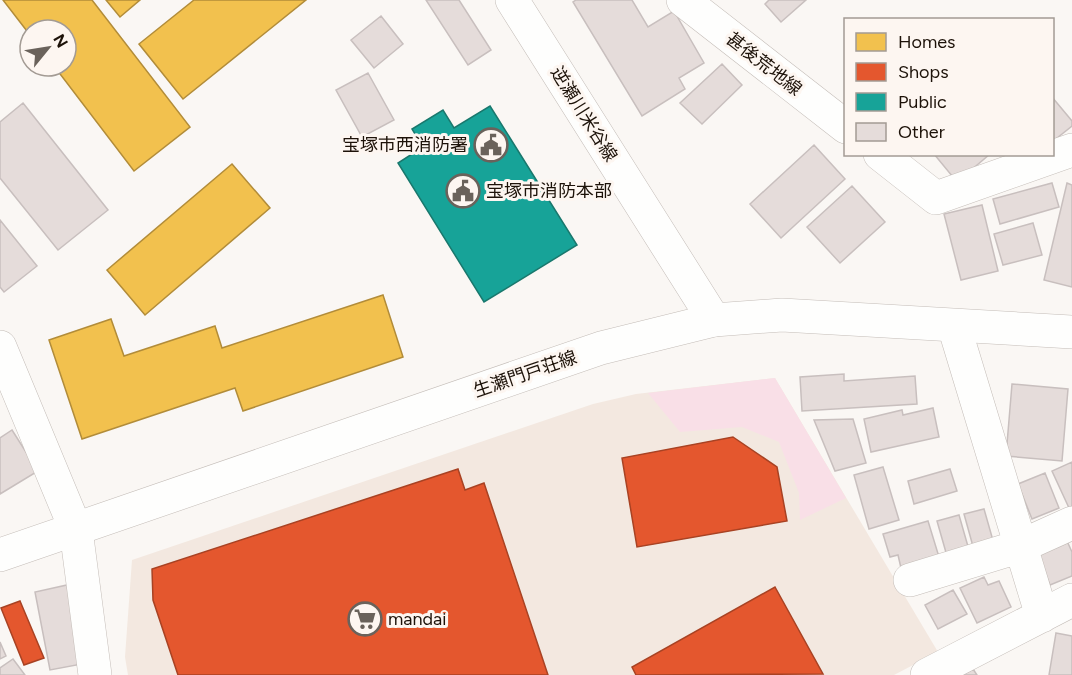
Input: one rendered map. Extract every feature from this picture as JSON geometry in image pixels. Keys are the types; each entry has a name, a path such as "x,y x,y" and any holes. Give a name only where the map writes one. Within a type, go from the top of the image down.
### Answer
{"street":[{"name":"逆瀬川米谷線","path":"512,0 714,320"},
{"name":"甚後荒地線","path":"683,0 844,125"},
{"path":"883,156 936,198 1072,150"},
{"name":"生瀬門戸荘線","path":"0,555 601,348 714,320 782,315 1072,332"},
{"path":"954,326 1042,616"},
{"path":"0,347 76,530 95,675"},
{"path":"910,580 1021,546 1072,523"},
{"path":"927,675 1072,600"}],"shaded area":[{"path":"775,378 938,652 894,675 128,675 125,657 132,560 593,404 636,394"},
{"path":"775,378 846,498 800,520 799,493 779,442 742,427 680,432 648,393"}],"building: Homes":[{"path":"3,0 92,0 190,127 134,171 63,78 78,78 78,18 18,19"},
{"path":"106,0 140,0 120,17"},
{"path":"194,0 306,0 183,99 139,44"},
{"path":"232,164 270,208 145,315 107,270"},
{"path":"383,295 403,357 243,411 235,388 82,439 49,340 111,319 124,356 215,326 222,348"}],"building: Shops":[{"path":"733,437 777,467 787,521 637,547 622,458"},
{"path":"458,469 465,490 484,483 548,675 178,675 153,600 152,569"},
{"path":"775,587 823,674 636,675 632,667"},
{"path":"20,601 44,658 24,665 1,608"}],"building: Public":[{"path":"490,106 577,245 484,302 398,163 423,147 412,129 443,110 454,128"}],"building: Other":[{"path":"426,0 459,0 491,50 468,65"},
{"path":"576,0 632,0 648,27 674,11 704,63 679,78 685,89 642,116 573,2"},
{"path":"769,0 806,0 781,22 765,4"},
{"path":"381,16 403,44 374,68 351,40"},
{"path":"722,64 742,85 702,124 680,103"},
{"path":"368,73 394,120 362,137 336,90"},
{"path":"1054,99 1072,121 1072,126 1054,140"},
{"path":"23,103 108,210 58,250 0,178 0,122"},
{"path":"814,145 845,179 781,238 750,204"},
{"path":"936,156 988,156 957,182"},
{"path":"1052,183 1059,207 1000,224 993,199"},
{"path":"1067,183 1072,185 1072,287 1044,280"},
{"path":"852,186 885,222 840,263 807,227"},
{"path":"982,205 998,271 961,280 944,214"},
{"path":"0,220 37,266 4,292 0,287"},
{"path":"1033,223 1042,255 1003,265 994,234"},
{"path":"844,374 844,381 915,376 917,404 802,411 800,377"},
{"path":"1012,384 1068,389 1062,461 1006,456"},
{"path":"933,408 939,437 871,452 864,419 902,410 903,415"},
{"path":"853,419 866,463 835,471 814,420"},
{"path":"12,430 38,471 0,494 0,438"},
{"path":"1072,462 1072,506 1069,508 1052,471"},
{"path":"883,467 899,520 869,529 854,475"},
{"path":"950,469 957,491 914,504 908,481"},
{"path":"1045,473 1059,508 1032,519 1018,484"},
{"path":"984,509 994,544 974,550 964,514"},
{"path":"959,515 969,550 947,556 937,521"},
{"path":"928,521 939,557 901,568 898,555 890,557 883,534"},
{"path":"1067,541 1072,552 1072,576 1050,585 1037,553"},
{"path":"984,577 988,585 999,581 1011,607 977,623 960,588"},
{"path":"67,585 82,664 50,670 35,592"},
{"path":"953,590 967,614 938,629 925,605"},
{"path":"1056,633 1072,636 1072,675 1049,675"},
{"path":"0,642 6,656 0,659"},
{"path":"13,659 25,675 0,675 0,668"},
{"path":"973,669 977,675 962,675"}],"place":[{"name":"宝塚市西消防署","path":"491,145"},
{"name":"宝塚市消防本部","path":"463,191"},
{"name":"mandai","path":"365,619"}]}
